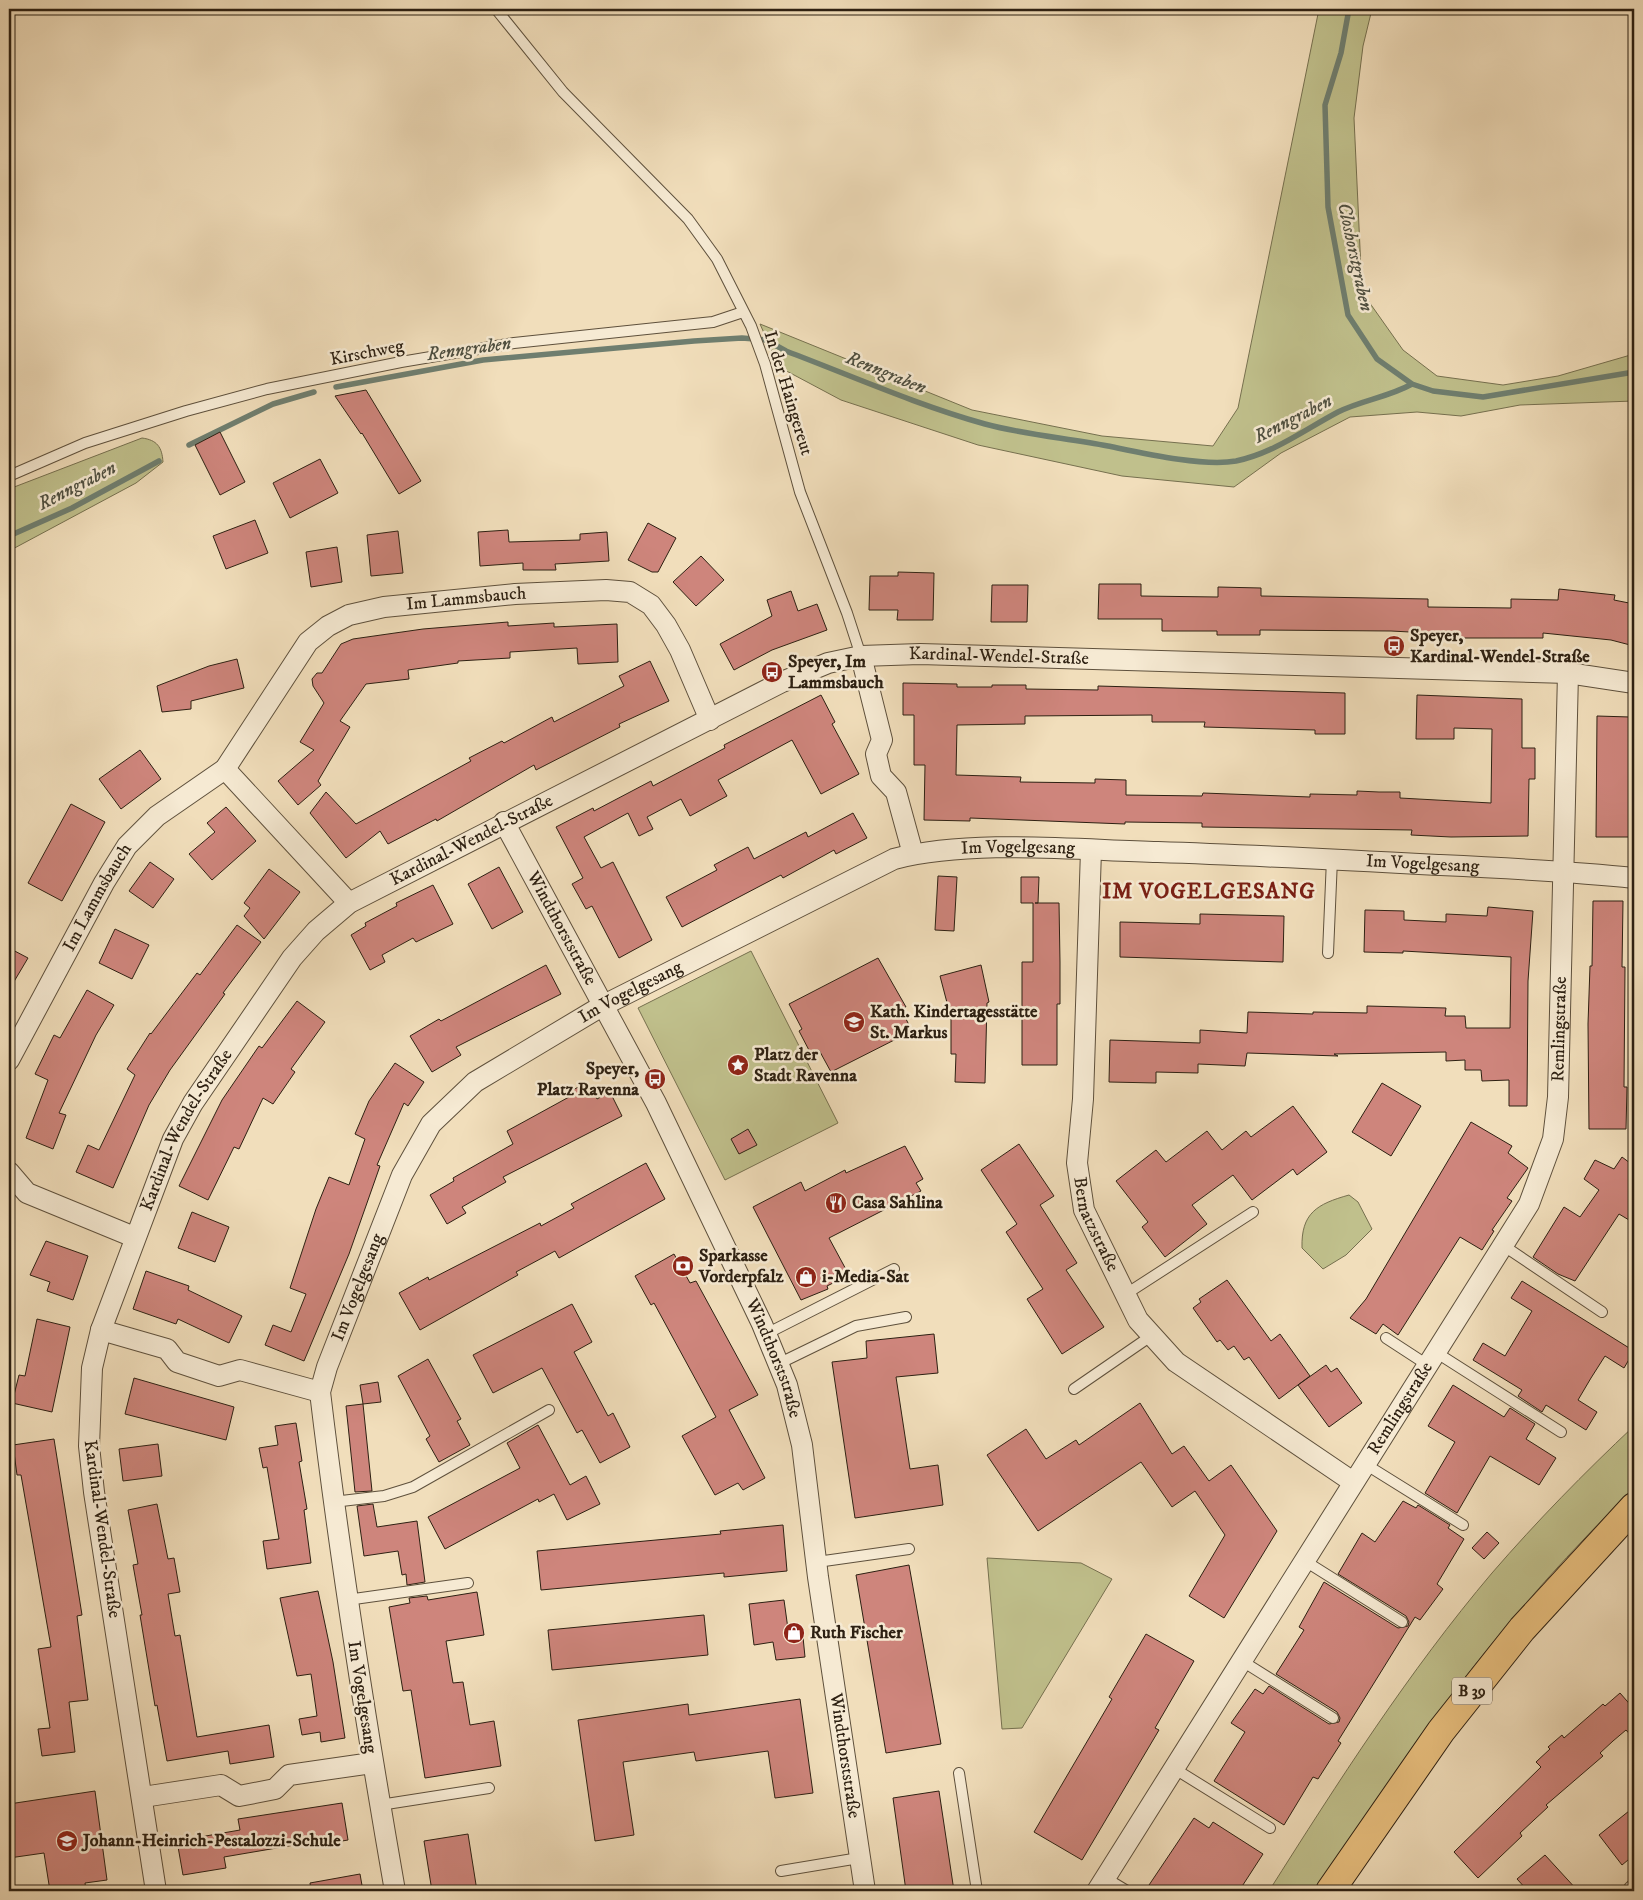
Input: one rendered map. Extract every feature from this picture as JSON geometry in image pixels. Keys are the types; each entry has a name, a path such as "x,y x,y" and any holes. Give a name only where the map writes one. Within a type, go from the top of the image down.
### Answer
{"main road":[{"name":"B 39","path":"1330,1891 1441,1732 1475,1687 1522,1629 1634,1507"}],"street":[{"name":"Im Lammsbauch","path":"9,1060 104,883 127,846 157,816 225,769 308,642 328,626 349,615 384,607 515,594 606,590 630,592 651,605 666,625 680,650 710,720"},
{"name":"Kardinal-Wendel-Straße","path":"156,1891 89,1446 92,1368 101,1330 134,1237 173,1139 192,1103 292,958 316,931 349,903 504,822 710,720 782,682 828,663 861,656 920,654 1568,673 1634,683"},
{"path":"861,656 882,740 876,754 880,776 896,792 913,854"},
{"name":"Remlingstraße","path":"1102,1885 1529,1204 1553,1139 1558,1097 1568,673"},
{"path":"225,769 349,903"},
{"name":"Windthorststraße","path":"504,822 656,1103 766,1334 787,1385 802,1445 817,1562 865,1891"},
{"name":"Im Vogelgesang","path":"394,1891 347,1600 320,1392 330,1358 402,1175 431,1124 475,1082 602,1006 894,859 913,854 947,850 1000,848 1091,850 1332,859 1564,871 1634,878"},
{"name":"Bernatzstraße","path":"1091,850 1083,1100 1077,1163 1084,1210 1138,1320 1176,1362 1354,1482"},
{"path":"9,1172 27,1192 134,1237"},
{"path":"101,1330 167,1349 177,1362 219,1376 240,1370 320,1392"},
{"path":"142,1797 221,1785 239,1796 274,1789 289,1775 372,1763"}],"lane":[{"name":"In der Haingereut","path":"496,9 563,92 688,219 717,259 750,326 765,364 800,492 847,613 861,656"},
{"name":"Kirschweg","path":"9,476 86,443 186,411 267,389 402,362 514,344 713,322 743,312"},
{"path":"1328,953 1332,859"},
{"path":"1126,1294 1253,1212"},
{"path":"1504,1246 1602,1312"},
{"path":"766,1334 894,1269"},
{"path":"778,1364 856,1326 906,1317"},
{"path":"1074,1389 1151,1336"},
{"path":"1386,1338 1433,1359"},
{"name":"Remlingstraße","path":"1433,1359 1562,1432"},
{"path":"333,1502 384,1496 413,1487 549,1410"},
{"name":"Remlingstraße","path":"1365,1464 1462,1526"},
{"path":"817,1562 910,1549"},
{"path":"1305,1561 1402,1622"},
{"path":"347,1600 468,1583"},
{"path":"1242,1661 1333,1718"},
{"path":"1175,1769 1270,1828"},
{"path":"959,1773 977,1891"},
{"path":"380,1806 489,1788"},
{"path":"781,1871 859,1858"},
{"name":"Remlingstraße","path":"1102,1885 1127,1891"}],"green space":[{"path":"1319,9 1372,9 1363,46 1354,118 1362,292 1403,350 1437,376 1503,385 1558,376 1634,354 1634,401 1520,405 1461,416 1417,412 1350,417 1281,453 1234,487 1122,476 978,445 841,400 779,367 760,324 972,410 1102,436 1213,446 1238,408"},
{"path":"142,438 151,440 158,445 163,462 136,483 9,551 9,489"},
{"name":"Platz der Stadt Ravenna","path":"751,951 838,1123 725,1180 638,1008"},
{"path":"1349,1195 1358,1202 1372,1229 1346,1255 1323,1269 1302,1248 1304,1226 1308,1218 1320,1206"},
{"path":"1634,1426 1634,1489 1545,1581 1463,1680 1387,1784 1316,1891 1269,1891 1375,1728 1461,1610 1544,1516"},
{"path":"987,1558 1081,1563 1112,1579 1022,1728 1002,1729"}],"building":[{"path":"366,390 421,481 399,494 362,433 335,396"},
{"path":"220,432 245,482 220,495 195,445"},
{"path":"320,459 338,493 290,518 273,483"},
{"path":"255,520 268,553 226,569 213,536"},
{"path":"648,523 676,538 658,572 652,572 628,560"},
{"path":"508,530 509,542 580,540 580,534 607,532 609,561 555,564 556,570 523,570 523,563 480,566 478,532"},
{"path":"398,531 403,573 371,576 367,535"},
{"path":"337,547 342,582 311,587 306,552"},
{"path":"701,556 724,580 696,606 673,582"},
{"path":"898,572 934,573 933,620 897,620 898,610 869,610 870,576 898,576"},
{"path":"1099,584 1141,584 1141,596 1218,597 1218,587 1261,588 1261,596 1428,599 1428,607 1511,608 1511,599 1558,600 1559,589 1615,595 1614,600 1634,604 1634,646 1611,640 1543,633 1543,638 1448,638 1448,634 1391,631 1260,630 1260,635 1217,635 1217,631 1162,631 1162,619 1098,619"},
{"path":"992,585 1028,585 1027,622 991,622"},
{"path":"791,591 798,611 817,604 827,630 772,650 734,670 720,644 772,616 767,600"},
{"path":"508,622 508,626 554,623 554,627 617,624 618,662 578,664 577,648 510,652 510,658 458,661 458,663 408,670 409,679 366,684 340,721 350,727 318,781 321,785 298,805 278,781 314,750 300,742 324,703 313,686 312,679 317,673 322,673 341,644 353,639 423,629"},
{"path":"237,659 244,688 191,701 191,709 162,712 157,686 209,666"},
{"path":"650,661 669,701 619,724 620,727 536,770 534,765 437,821 436,819 388,844 380,831 346,858 310,813 326,792 356,824 471,761 469,758 502,741 504,743 552,717 554,722 624,686 619,676"},
{"path":"903,683 957,684 957,687 1026,685 1026,689 1098,690 1098,686 1345,693 1345,734 1315,734 1315,730 1204,727 1205,722 1152,722 1152,715 1025,716 1025,724 957,725 956,775 1021,777 1020,782 1095,783 1095,779 1126,780 1126,795 1202,796 1203,793 1310,797 1310,794 1357,795 1357,791 1400,792 1400,798 1491,803 1492,729 1454,728 1454,739 1416,739 1417,695 1522,699 1522,748 1535,748 1535,779 1529,779 1528,836 1451,837 1411,835 1412,830 1202,827 1202,823 1125,822 1125,824 970,818 970,821 924,820 925,765 914,765 914,715 903,715"},
{"path":"821,695 835,722 832,724 859,774 821,794 792,740 718,780 727,796 690,816 681,799 647,817 653,829 639,836 628,813 584,837 601,868 613,862 652,940 619,958 592,906 586,909 572,884 583,878 556,827 593,808 594,811 651,781 653,786 725,748 724,745"},
{"path":"1597,716 1630,717 1629,741 1634,741 1634,837 1596,837"},
{"path":"140,750 161,779 121,809 99,779"},
{"path":"71,804 105,822 62,901 28,883"},
{"path":"226,807 256,841 212,880 189,854 215,832 207,823"},
{"path":"853,813 867,838 836,854 834,850 783,878 781,875 682,927 666,897 717,870 714,865 748,847 754,859 806,832 808,837"},
{"path":"150,862 174,879 153,908 129,891"},
{"path":"499,867 523,912 492,929 468,884"},
{"path":"269,869 300,892 264,939 244,916 250,908 244,903"},
{"path":"938,876 957,877 954,931 935,930"},
{"path":"1021,877 1039,877 1038,903 1059,903 1060,1004 1057,1004 1057,1065 1022,1065 1022,962 1033,962 1033,903 1021,903"},
{"path":"433,885 453,924 416,942 413,938 382,955 385,962 370,970 351,935 366,926 365,923 397,906 396,903"},
{"path":"1593,901 1623,901 1622,967 1625,967 1624,1087 1627,1087 1626,1129 1589,1129 1588,1024 1590,966 1592,966"},
{"path":"1488,907 1533,911 1528,981 1527,1106 1509,1106 1509,1080 1482,1081 1481,1070 1465,1070 1465,1060 1446,1061 1446,1052 1334,1054 1338,1056 1247,1053 1245,1066 1198,1064 1198,1073 1156,1072 1156,1083 1109,1082 1110,1040 1200,1043 1200,1030 1247,1033 1248,1012 1367,1013 1367,1006 1446,1008 1445,1016 1465,1016 1466,1028 1510,1028 1511,957 1403,951 1403,953 1364,952 1365,910 1404,911 1404,920 1446,922 1446,914 1487,916"},
{"path":"1200,914 1284,916 1283,962 1120,957 1120,922 1200,924"},
{"path":"237,925 261,942 170,1070 149,1105 113,1188 76,1172 88,1145 99,1150 135,1075 127,1069 150,1033 197,973 200,975"},
{"path":"115,929 149,945 132,979 99,963"},
{"path":"9,948 28,958 9,990"},
{"path":"878,958 906,1007 901,1009 912,1031 831,1072 819,1050 811,1054 799,1031 802,1029 789,1004"},
{"path":"546,965 561,994 456,1047 461,1055 432,1072 410,1036 439,1019 441,1021"},
{"path":"981,965 989,1002 987,1003 985,1083 955,1082 956,1054 951,1054 951,1018 940,976"},
{"path":"87,990 114,1005 96,1035 59,1113 66,1115 53,1149 26,1138 48,1080 35,1074 54,1035 60,1038"},
{"path":"297,1001 325,1022 291,1069 295,1072 273,1104 263,1098 239,1149 234,1147 208,1200 179,1186 222,1100 259,1046 262,1048"},
{"path":"395,1063 424,1082 408,1106 404,1103 377,1165 380,1166 349,1254 304,1361 265,1345 273,1325 291,1332 306,1294 290,1288 316,1209 329,1177 349,1185 365,1139 355,1134 369,1101"},
{"path":"588,1082 597,1099 610,1092 622,1116 503,1177 506,1182 462,1207 466,1213 447,1224 430,1195 454,1181 453,1178 513,1144 507,1131 569,1097 567,1093"},
{"path":"1382,1083 1421,1106 1391,1156 1352,1132"},
{"path":"1293,1106 1327,1152 1297,1175 1293,1169 1252,1200 1233,1175 1192,1205 1207,1224 1165,1257 1142,1227 1148,1222 1116,1181 1156,1150 1166,1162 1207,1131 1222,1150 1246,1131 1251,1137"},
{"path":"1471,1122 1512,1146 1508,1153 1528,1168 1507,1198 1512,1201 1492,1230 1494,1231 1482,1250 1460,1237 1398,1335 1383,1324 1376,1334 1350,1318 1366,1299"},
{"path":"748,1129 757,1145 739,1154 731,1139"},
{"path":"1019,1144 1054,1196 1040,1205 1077,1263 1066,1270 1104,1327 1062,1354 1027,1299 1043,1289 1006,1232 1017,1224 981,1170"},
{"path":"905,1146 923,1179 916,1183 921,1191 829,1238 849,1275 827,1286 828,1289 801,1300 753,1207 801,1182 805,1191 845,1170 846,1173"},
{"path":"1622,1157 1634,1166 1634,1213 1629,1220 1619,1214 1575,1281 1558,1274 1533,1257 1564,1207 1580,1217 1599,1190 1584,1179 1595,1160 1614,1169"},
{"path":"646,1163 665,1199 559,1258 555,1251 516,1272 518,1275 420,1330 399,1293 428,1277 429,1280 540,1223 541,1226 574,1208 571,1204"},
{"path":"192,1212 229,1227 215,1262 178,1248"},
{"path":"46,1241 88,1256 73,1300 47,1291 50,1282 30,1275"},
{"path":"674,1254 690,1283 696,1281 758,1395 729,1410 765,1478 743,1490 738,1483 715,1495 682,1436 716,1417 654,1303 651,1305 635,1276"},
{"path":"146,1271 189,1286 188,1290 242,1316 229,1343 178,1319 176,1324 133,1309"},
{"path":"1227,1280 1271,1341 1280,1334 1310,1376 1279,1399 1249,1357 1244,1360 1234,1346 1228,1350 1220,1340 1217,1342 1193,1308 1201,1302 1199,1299"},
{"path":"1522,1281 1634,1351 1624,1368 1605,1356 1591,1378 1578,1400 1597,1412 1586,1430 1546,1405 1542,1412 1518,1396 1522,1390 1473,1360 1483,1343 1505,1356 1532,1311 1511,1298"},
{"path":"572,1304 592,1342 574,1352 608,1416 613,1413 630,1447 600,1463 582,1430 577,1433 542,1368 493,1393 473,1355"},
{"path":"37,1319 70,1327 52,1412 12,1403 19,1375 25,1376"},
{"path":"934,1334 938,1373 896,1377 910,1469 938,1465 943,1505 855,1518 832,1362 867,1358 866,1341"},
{"path":"428,1359 461,1419 457,1421 470,1445 439,1462 426,1439 430,1436 398,1376"},
{"path":"1326,1365 1331,1372 1337,1368 1362,1403 1329,1427 1298,1385"},
{"path":"134,1378 234,1407 226,1440 125,1414"},
{"path":"378,1382 381,1402 363,1404 360,1385"},
{"path":"1453,1385 1504,1417 1510,1408 1535,1424 1526,1439 1556,1458 1539,1485 1490,1456 1457,1513 1425,1493 1455,1442 1428,1426"},
{"path":"1140,1403 1172,1454 1184,1446 1209,1481 1231,1465 1277,1531 1224,1618 1189,1596 1225,1535 1195,1491 1172,1507 1141,1462 1038,1531 987,1455 1026,1429 1046,1459 1076,1440 1079,1445"},
{"path":"363,1404 372,1491 355,1492 346,1406"},
{"path":"296,1423 302,1461 299,1462 307,1509 304,1510 311,1563 267,1569 263,1541 279,1539 267,1467 263,1468 259,1448 278,1445 275,1426"},
{"path":"538,1425 570,1485 586,1476 600,1504 567,1520 554,1494 539,1502 538,1499 445,1549 428,1517 520,1468 507,1443"},
{"path":"54,1439 82,1615 77,1616 88,1700 69,1702 75,1752 42,1756 38,1729 50,1728 38,1649 51,1647 21,1475 17,1475 13,1445"},
{"path":"158,1444 162,1476 123,1481 119,1449"},
{"path":"1403,1501 1416,1508 1418,1505 1450,1525 1448,1528 1464,1539 1437,1584 1443,1589 1420,1620 1415,1617 1338,1741 1341,1743 1318,1779 1313,1777 1284,1825 1214,1781 1245,1732 1231,1723 1255,1689 1263,1694 1269,1686 1329,1724 1339,1722 1340,1718 1337,1712 1276,1674 1304,1630 1299,1627 1324,1582 1398,1628 1408,1626 1409,1622 1406,1616 1338,1574 1362,1533 1375,1542"},
{"path":"157,1504 168,1559 174,1558 180,1592 168,1594 175,1636 180,1635 197,1737 269,1725 274,1757 230,1764 228,1751 167,1761 157,1705 155,1706 140,1615 142,1615 133,1565 138,1564 128,1510"},
{"path":"373,1504 377,1527 417,1521 425,1582 407,1585 406,1574 402,1575 398,1551 364,1556 357,1506"},
{"path":"783,1525 787,1571 724,1577 724,1573 541,1590 537,1551 721,1534 720,1531"},
{"path":"1487,1532 1499,1543 1484,1559 1472,1548"},
{"path":"909,1565 941,1744 886,1753 856,1575"},
{"path":"318,1591 333,1662 345,1738 321,1742 320,1732 302,1735 299,1719 317,1716 311,1674 297,1676 280,1598"},
{"path":"477,1592 484,1635 446,1641 453,1683 463,1682 470,1725 494,1721 501,1766 425,1778 411,1690 403,1691 389,1607 410,1603 409,1598 427,1596 428,1600"},
{"path":"784,1600 788,1629 802,1627 805,1657 776,1660 773,1642 754,1645 749,1604"},
{"path":"704,1615 708,1655 552,1670 548,1630"},
{"path":"1146,1634 1194,1661 1155,1728 1159,1730 1082,1860 1034,1832 1112,1699 1109,1697"},
{"path":"1620,1693 1634,1709 1634,1739 1626,1730 1613,1741 1600,1753 1603,1756 1546,1805 1548,1807 1520,1833 1522,1836 1478,1878 1454,1852 1541,1767 1536,1762 1550,1749 1548,1747 1562,1735 1564,1738 1603,1704 1605,1706"},
{"path":"800,1699 813,1793 775,1798 768,1751 696,1761 694,1752 623,1762 634,1835 595,1841 578,1720 688,1704 689,1715"},
{"path":"95,1791 107,1880 85,1883 86,1891 50,1891 44,1853 9,1858 9,1804"},
{"path":"939,1791 954,1891 906,1891 893,1798"},
{"path":"342,1803 348,1840 307,1847 306,1843 224,1857 226,1868 183,1875 177,1841 240,1830 238,1819"},
{"path":"1634,1807 1634,1855 1622,1865 1599,1835"},
{"path":"1194,1818 1209,1828 1213,1822 1263,1854 1239,1891 1145,1891"},
{"path":"468,1834 477,1891 432,1891 424,1841"},
{"path":"1545,1855 1578,1891 1528,1891 1517,1879"},
{"path":"360,1874 363,1891 311,1891 310,1883"}],"waterway":[{"name":"Closhorstgraben","path":"1349,9 1341,53 1325,105 1328,207 1348,315 1377,359 1412,384 1433,391 1483,397 1634,372"},
{"name":"Renngraben","path":"336,387 483,360 694,341 742,338 766,340 786,351 885,390 985,424 1190,461 1222,462 1236,461 1276,447 1338,412 1412,384"},
{"name":"Renngraben","path":"189,445 273,404 314,392"},
{"name":"Renngraben","path":"9,536 72,508 159,461"}],"place":[{"name":"Speyer, Kardinal-Wendel-Straße","path":"1394,646"},
{"name":"Speyer, Im Lammsbauch","path":"772,672"},
{"name":"Kath. Kindertagesstätte St. Markus","path":"854,1022"},
{"name":"Platz der Stadt Ravenna","path":"738,1065"},
{"name":"Speyer, Platz Ravenna","path":"655,1079"},
{"name":"Casa Sahlina","path":"836,1203"},
{"name":"Sparkasse Vorderpfalz","path":"683,1266"},
{"name":"i-Media-Sat","path":"806,1277"},
{"name":"Ruth Fischer","path":"794,1633"},
{"name":"Johann-Heinrich-Pestalozzi-Schule","path":"67,1841"}],"district":[{"name":"IM VOGELGESANG","path":"1209,891"}]}
